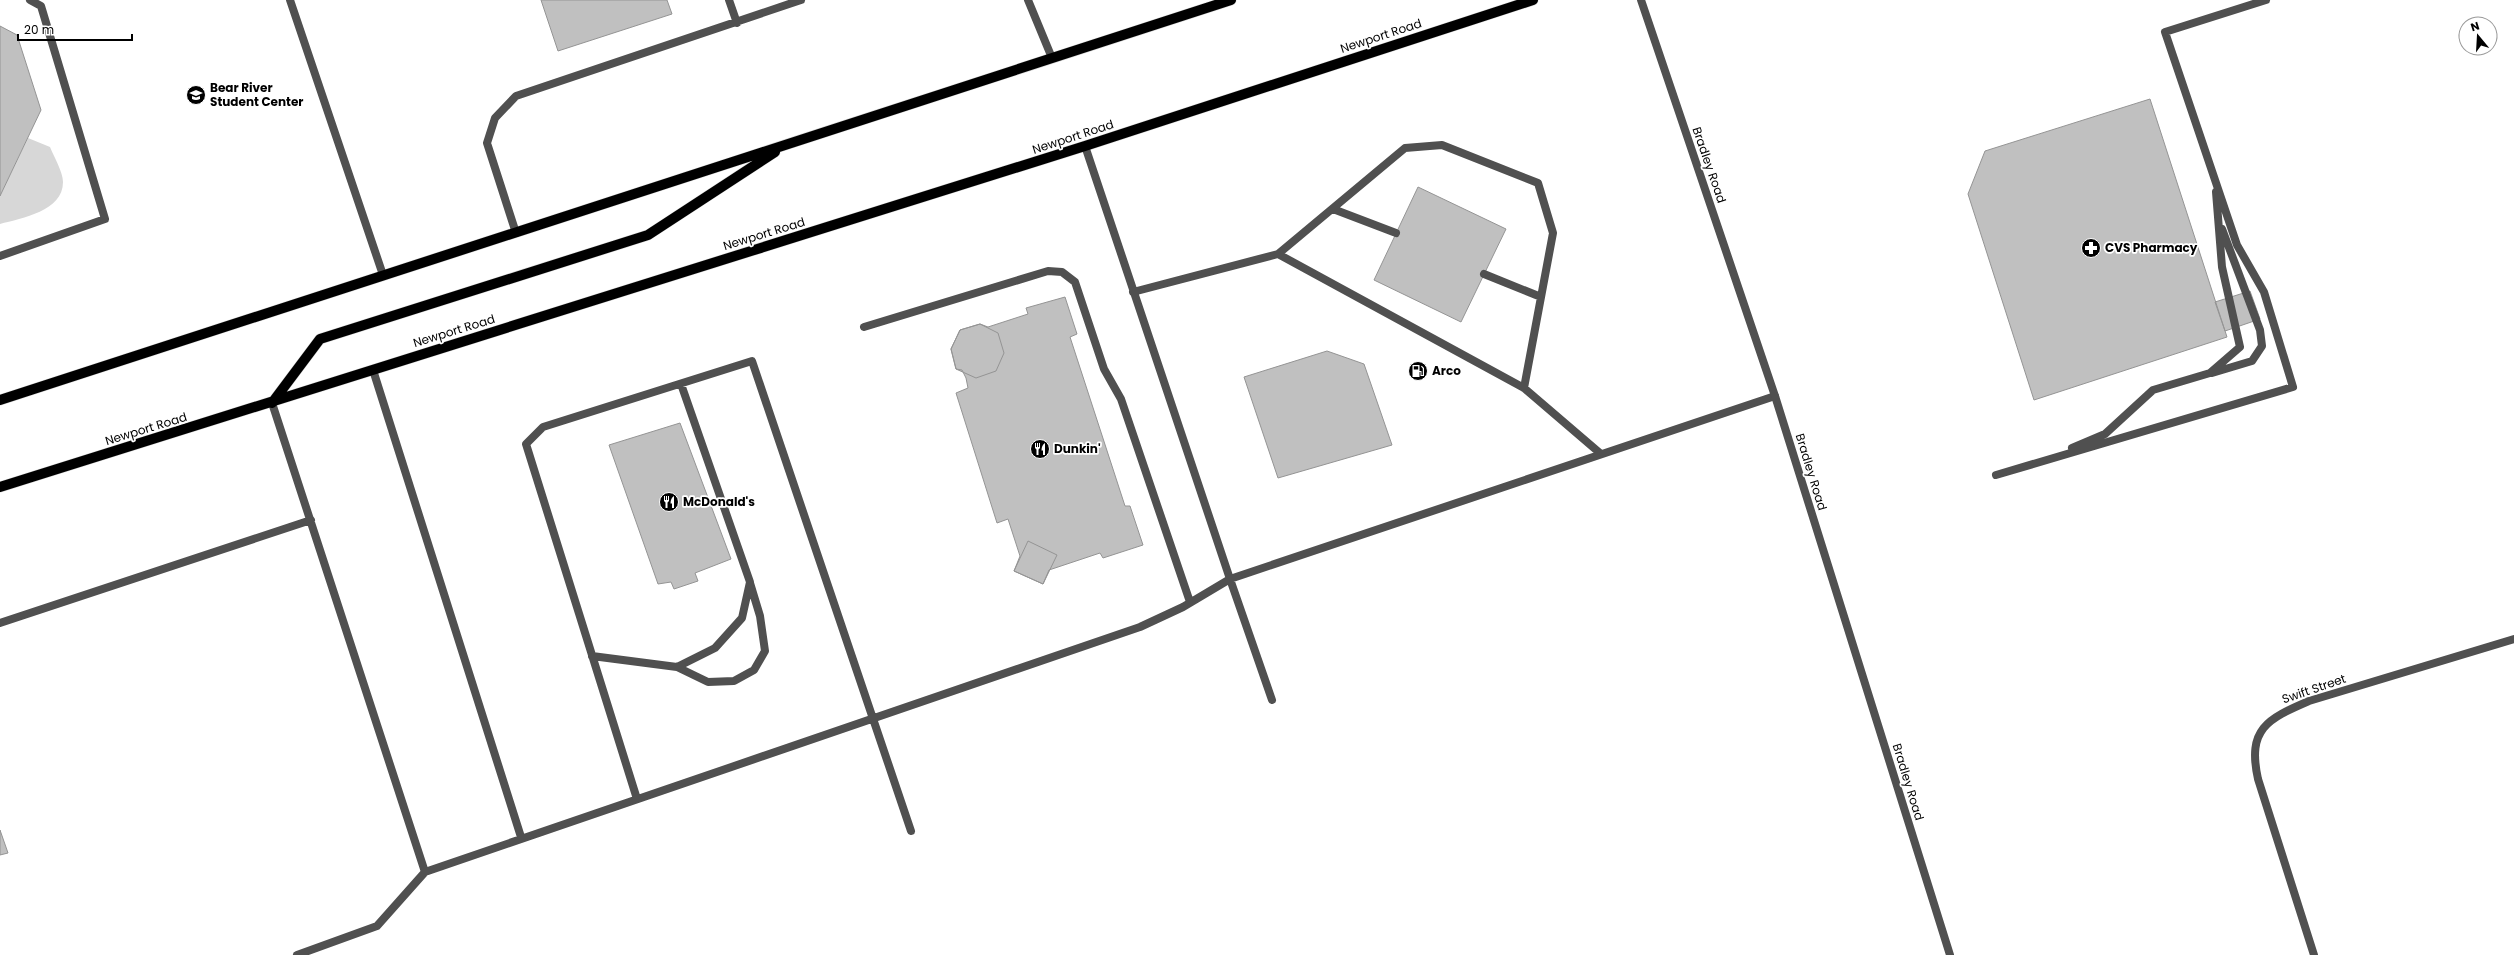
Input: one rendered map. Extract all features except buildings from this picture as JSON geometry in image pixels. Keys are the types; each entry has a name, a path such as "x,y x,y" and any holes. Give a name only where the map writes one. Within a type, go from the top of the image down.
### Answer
{"main road":[{"path":"0,400 1231,0"},
{"name":"Newport Road","path":"0,487 272,403 1085,146 1533,0"},
{"path":"272,403 320,339 648,235 786,145"}],"street":[{"path":"0,256 105,219 40,6 30,0"},
{"path":"290,0 383,275"},
{"path":"729,0 737,23"},
{"path":"516,233 487,143 495,118 516,96 737,23 800,0"},
{"path":"1028,0 1052,58"},
{"name":"Bradley Road","path":"1641,0 1775,396 1950,955"},
{"path":"1996,475 2293,387 2264,292 2237,245 2165,32 2266,0"},
{"path":"1133,292 1278,254 1405,148 1442,144 1538,183 1553,233 1524,388"},
{"path":"1085,146 1133,292 1272,700"},
{"path":"2210,373 2240,347 2222,267 2217,216 2216,181"},
{"path":"1333,209 1396,233"},
{"path":"2034,464 2105,434 2153,390 2252,362 2262,346 2260,330 2234,266 2217,216"},
{"path":"1278,254 1524,388 1601,454"},
{"path":"864,327 1048,271 1062,272 1075,282 1104,369 1121,399 1190,602"},
{"path":"1484,274 1541,297"},
{"path":"637,798 526,444 543,428 752,361 871,718 911,830"},
{"path":"373,370 520,837"},
{"path":"592,656 677,667 708,682 734,681 754,670 765,651 760,616 750,582 681,384"},
{"path":"297,955 377,926 425,872 520,837 1140,627 1190,602 1230,579 1775,396"},
{"path":"272,403 425,872"},
{"path":"0,623 311,520"},
{"path":"677,667 715,648 742,618 750,582"},
{"name":"Swift Street","path":"2314,955 2258,779 2253,759 2258,733 2279,714 2310,702 2514,639"}],"shaded area":[{"path":"28,138 50,147 63,178 61,192 56,200 40,212 0,224 0,196"}],"place":[{"name":"Bear River Student Center","path":"196,95"},
{"name":"CVS Pharmacy","path":"2091,248"},
{"name":"Arco","path":"1418,371"},
{"name":"Dunkin'","path":"1040,449"},
{"name":"McDonald's","path":"669,502"}]}
